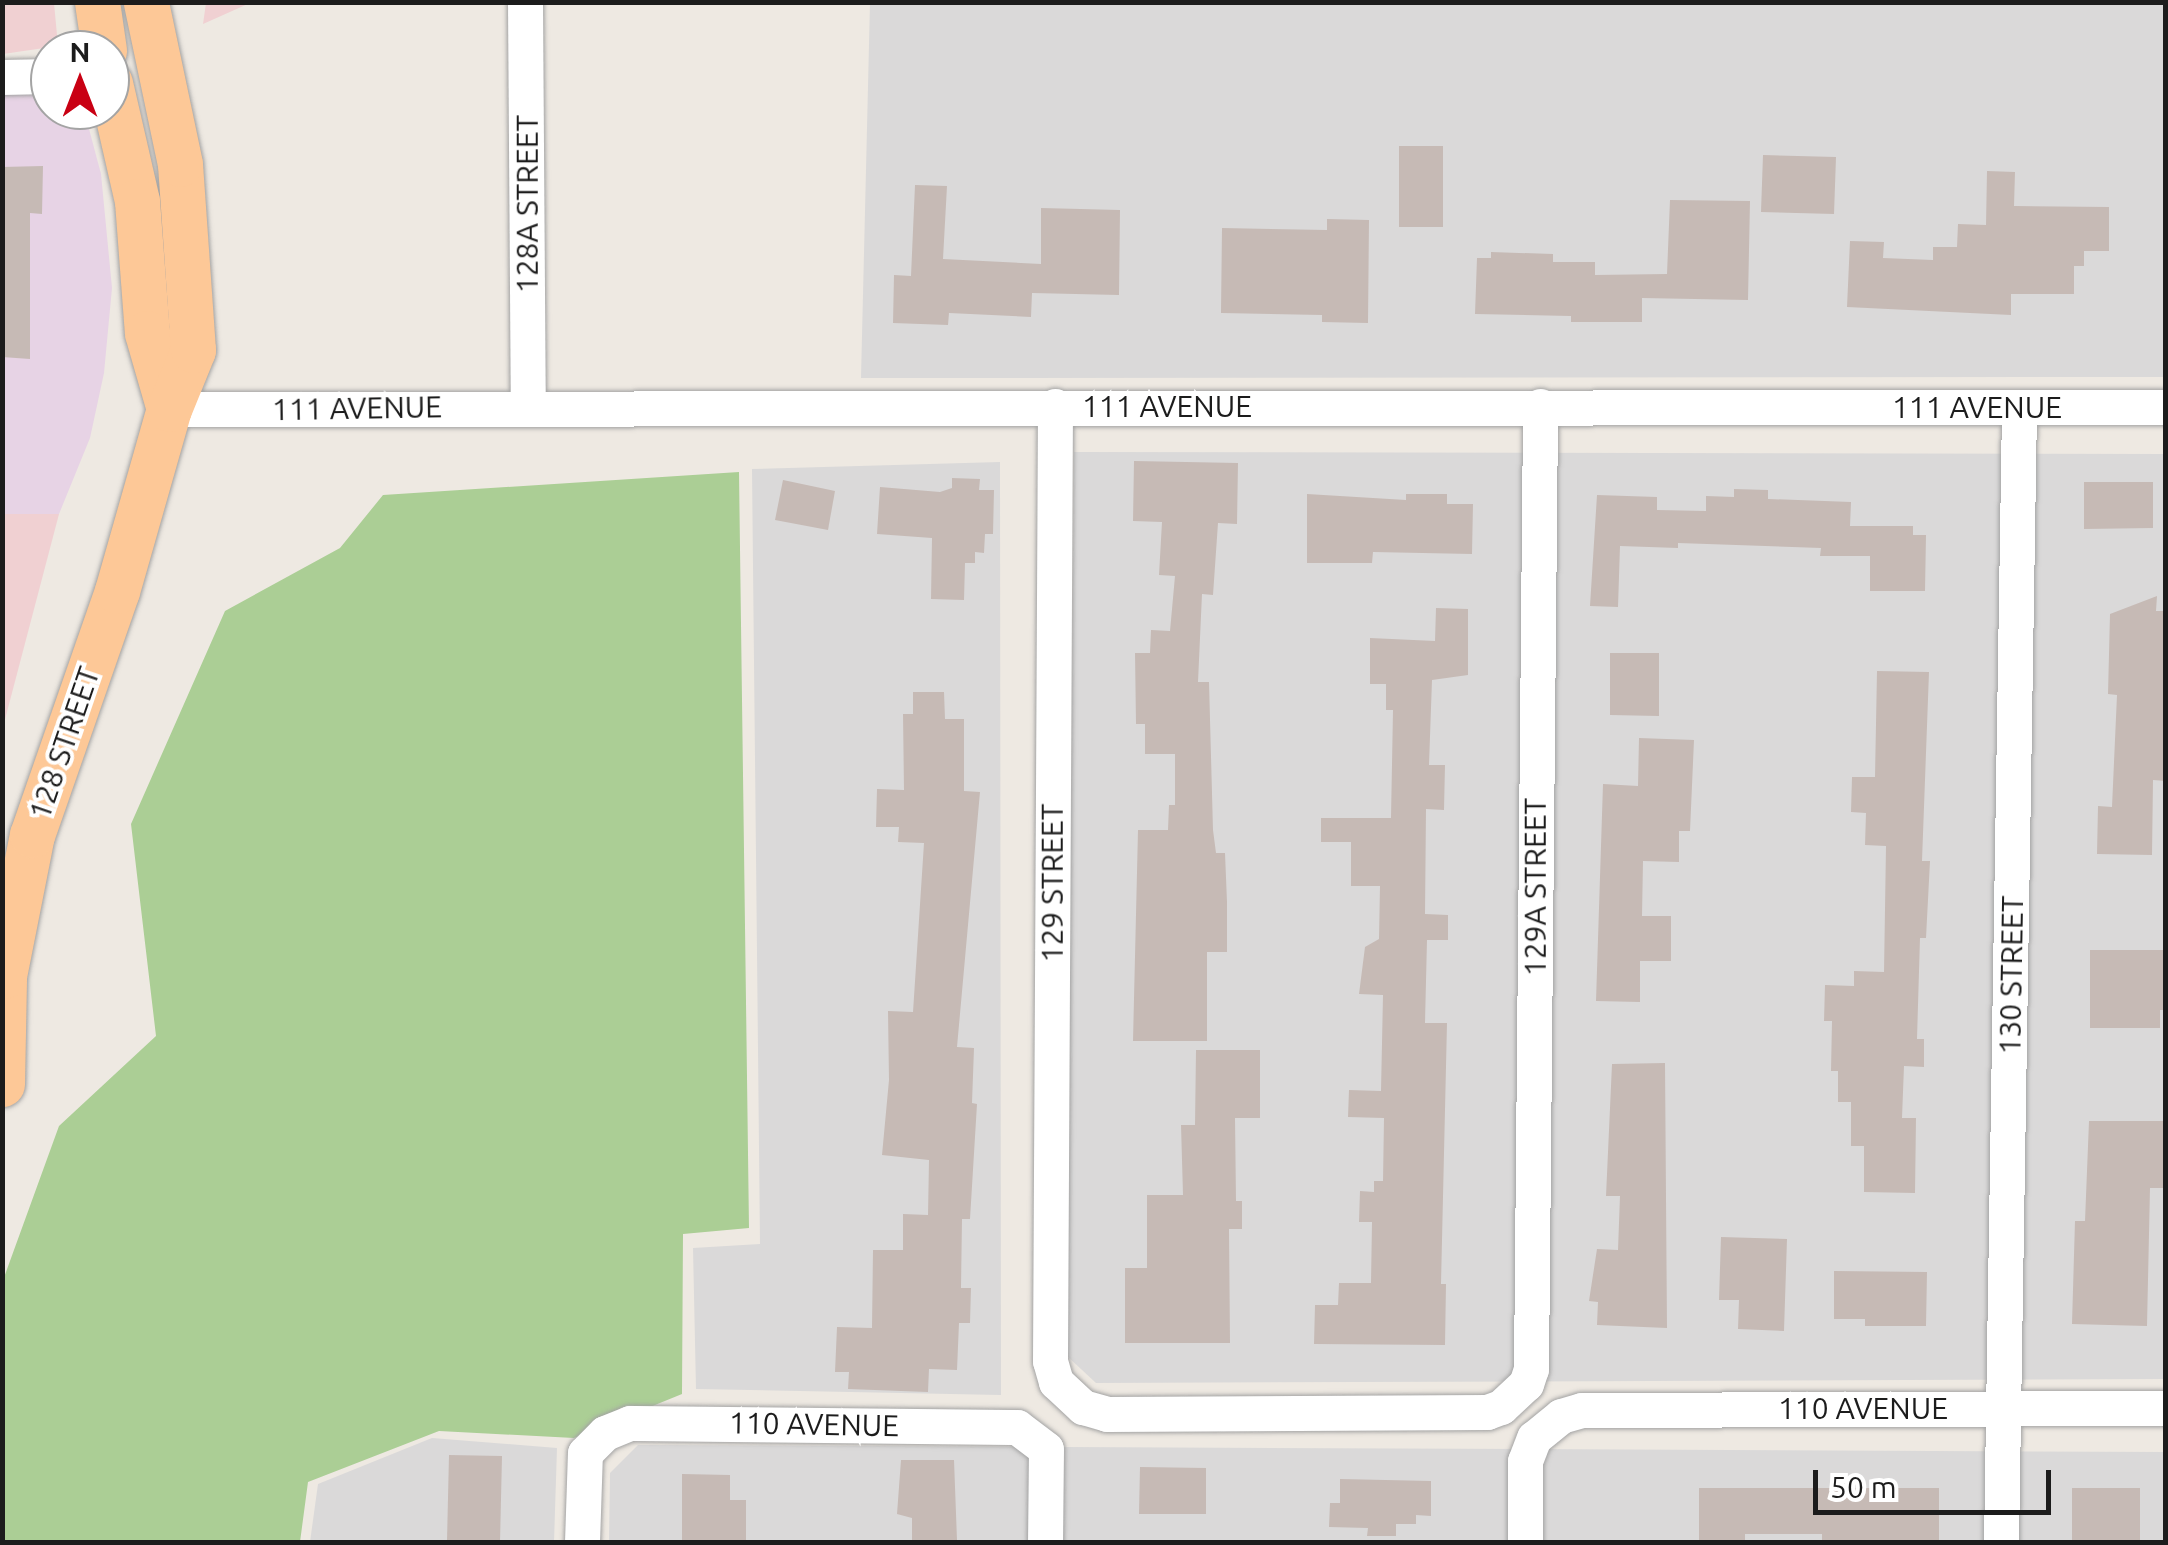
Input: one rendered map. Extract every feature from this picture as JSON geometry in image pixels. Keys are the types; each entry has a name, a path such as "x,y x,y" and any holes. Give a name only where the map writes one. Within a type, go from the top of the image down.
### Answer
{"main road":[{"path":"98,2 102,30"},
{"name":"128 STREET","path":"2,1084 4,976 32,835 117,592 169,409 193,350 180,164 146,2"},
{"path":"121,130 137,201 146,333 169,409"}],"street":[{"name":"128A STREET","path":"525,2 528,406"},
{"path":"2,77 30,76"},
{"name":"129 STREET","path":"1055,406 1050,1361 1056,1382 1083,1407 1108,1414 1487,1412 1500,1407 1526,1384 1531,1369"},
{"name":"129A STREET","path":"1531,1369 1540,406"},
{"name":"130 STREET","path":"2001,1542 2019,407"},
{"name":"111 AVENUE","path":"169,409 2166,407"},
{"name":"110 AVENUE","path":"1525,1542 1526,1460 1534,1438 1561,1416 1582,1410 2166,1408"},
{"name":"110 AVENUE","path":"582,1542 585,1453 606,1432 630,1422 1017,1427 1046,1449 1045,1542"}],"shaded area":[{"path":"206,2 250,3 203,24"},
{"path":"2,3 54,3 57,30 30,30 30,50 3,54"},
{"path":"870,3 2165,3 2165,377 861,378"},
{"path":"30,92 30,130 89,130 101,174 112,288 104,373 90,438 59,514 3,514 3,94"},
{"path":"1074,452 2165,454 2165,1379 1096,1383 1067,1356"},
{"path":"1000,462 1001,1395 696,1389 693,1248 760,1244 752,469"},
{"path":"3,514 59,514 3,727"},
{"path":"432,1438 557,1448 554,1542 310,1542 318,1484"},
{"path":"638,1445 2165,1452 2165,1542 609,1542 610,1473"}],"green space":[{"path":"739,472 749,1228 683,1234 682,1394 574,1438 439,1431 308,1482 300,1542 3,1542 2,1283 59,1126 156,1036 131,824 225,611 340,548 383,495"}],"building":[{"path":"1399,146 1443,146 1443,227 1399,227"},
{"path":"1763,155 1836,157 1834,214 1761,212"},
{"path":"43,166 42,214 30,213 30,359 2,357 2,167"},
{"path":"1987,171 2015,172 2014,206 2109,207 2109,251 2084,251 2084,266 2074,266 2074,294 2011,294 2011,315 1847,307 1850,241 1884,242 1883,258 1933,260 1933,247 1957,247 1958,224 1986,225"},
{"path":"915,185 947,186 943,259 1041,264 1041,208 1120,210 1119,295 1032,293 1031,317 949,313 948,325 893,323 894,275 911,276"},
{"path":"1670,200 1750,201 1748,300 1642,298 1642,322 1571,322 1571,316 1475,314 1477,258 1491,258 1491,252 1553,254 1553,262 1595,262 1595,275 1667,274"},
{"path":"1327,219 1369,220 1368,323 1322,322 1322,315 1221,313 1222,228 1327,230"},
{"path":"1134,461 1238,463 1237,524 1218,523 1213,595 1202,594 1198,682 1209,682 1213,830 1216,853 1225,853 1227,902 1227,952 1207,952 1207,1041 1133,1041 1138,830 1168,830 1169,805 1175,805 1175,754 1145,754 1145,724 1136,724 1135,653 1150,653 1151,630 1170,631 1175,576 1159,575 1162,522 1133,521"},
{"path":"952,478 980,479 979,490 994,490 993,534 985,534 984,553 975,552 975,563 965,563 964,600 931,599 932,538 877,534 880,487 940,492 952,488"},
{"path":"783,480 835,491 828,530 775,520"},
{"path":"2084,482 2153,482 2153,528 2084,529"},
{"path":"1734,489 1768,490 1768,499 1851,502 1850,526 1913,526 1913,535 1926,535 1925,591 1870,591 1870,556 1820,556 1821,548 1678,543 1678,548 1620,546 1618,607 1590,606 1597,495 1657,497 1657,510 1706,511 1706,496 1734,497"},
{"path":"1307,494 1406,500 1406,494 1447,494 1447,504 1473,504 1472,554 1373,552 1372,563 1307,563"},
{"path":"2157,596 2156,611 2166,611 2166,781 2153,780 2152,855 2097,854 2098,806 2112,807 2117,695 2108,694 2110,614"},
{"path":"1436,608 1468,609 1468,675 1432,680 1429,765 1445,765 1444,810 1426,809 1425,914 1448,915 1448,940 1427,940 1425,1023 1447,1023 1441,1284 1446,1284 1445,1345 1314,1344 1315,1305 1338,1305 1339,1283 1371,1283 1372,1222 1359,1222 1360,1191 1374,1192 1374,1181 1383,1181 1384,1118 1348,1117 1349,1090 1381,1091 1383,995 1359,994 1365,947 1379,939 1380,886 1351,886 1351,842 1321,842 1321,818 1391,818 1393,710 1386,710 1386,684 1370,684 1370,638 1435,641"},
{"path":"1610,653 1659,653 1659,716 1610,715"},
{"path":"1877,671 1929,672 1922,861 1930,861 1926,938 1920,938 1917,1039 1924,1039 1924,1067 1904,1066 1902,1118 1916,1118 1915,1193 1864,1192 1864,1146 1851,1146 1851,1102 1838,1102 1838,1071 1831,1071 1832,1021 1824,1021 1825,985 1854,986 1854,971 1884,972 1886,846 1865,845 1866,813 1851,812 1852,777 1875,777"},
{"path":"913,692 944,692 945,719 964,719 964,791 980,792 957,1047 974,1048 972,1103 977,1104 970,1219 962,1219 961,1288 971,1288 970,1323 959,1323 957,1370 929,1369 928,1392 848,1389 849,1372 835,1372 837,1327 872,1328 873,1250 903,1250 903,1214 928,1215 929,1160 882,1155 889,1080 888,1011 913,1012 924,843 898,842 899,827 876,827 877,789 904,790 903,714 913,714"},
{"path":"1639,738 1694,740 1690,831 1679,831 1679,862 1643,861 1642,916 1671,916 1671,961 1640,961 1640,1002 1596,1001 1603,784 1638,786"},
{"path":"2090,950 2166,950 2166,1010 2160,1010 2160,1028 2090,1028"},
{"path":"1196,1050 1260,1050 1260,1118 1235,1118 1236,1201 1242,1201 1242,1229 1229,1229 1230,1343 1125,1343 1125,1268 1147,1268 1147,1195 1183,1195 1181,1125 1195,1125"},
{"path":"1665,1063 1667,1328 1597,1325 1598,1302 1589,1301 1597,1249 1618,1250 1620,1196 1606,1196 1612,1064"},
{"path":"2089,1121 2166,1121 2166,1188 2150,1188 2147,1326 2072,1324 2075,1221 2085,1221"},
{"path":"1721,1237 1787,1239 1784,1331 1738,1329 1739,1300 1719,1300"},
{"path":"1834,1271 1927,1272 1926,1326 1865,1326 1865,1319 1834,1319"},
{"path":"449,1455 502,1456 500,1542 447,1541"},
{"path":"901,1460 954,1460 957,1540 912,1540 912,1518 897,1514"},
{"path":"1140,1467 1206,1468 1206,1514 1139,1514"},
{"path":"682,1474 730,1475 730,1500 746,1500 746,1541 682,1541"},
{"path":"1340,1479 1431,1481 1431,1516 1416,1515 1416,1524 1396,1524 1396,1536 1367,1536 1368,1528 1329,1527 1330,1503 1340,1503"},
{"path":"1699,1488 1939,1488 1939,1542 1822,1542 1822,1534 1745,1534 1745,1542 1699,1542"},
{"path":"2072,1488 2140,1488 2140,1542 2072,1542"}]}
